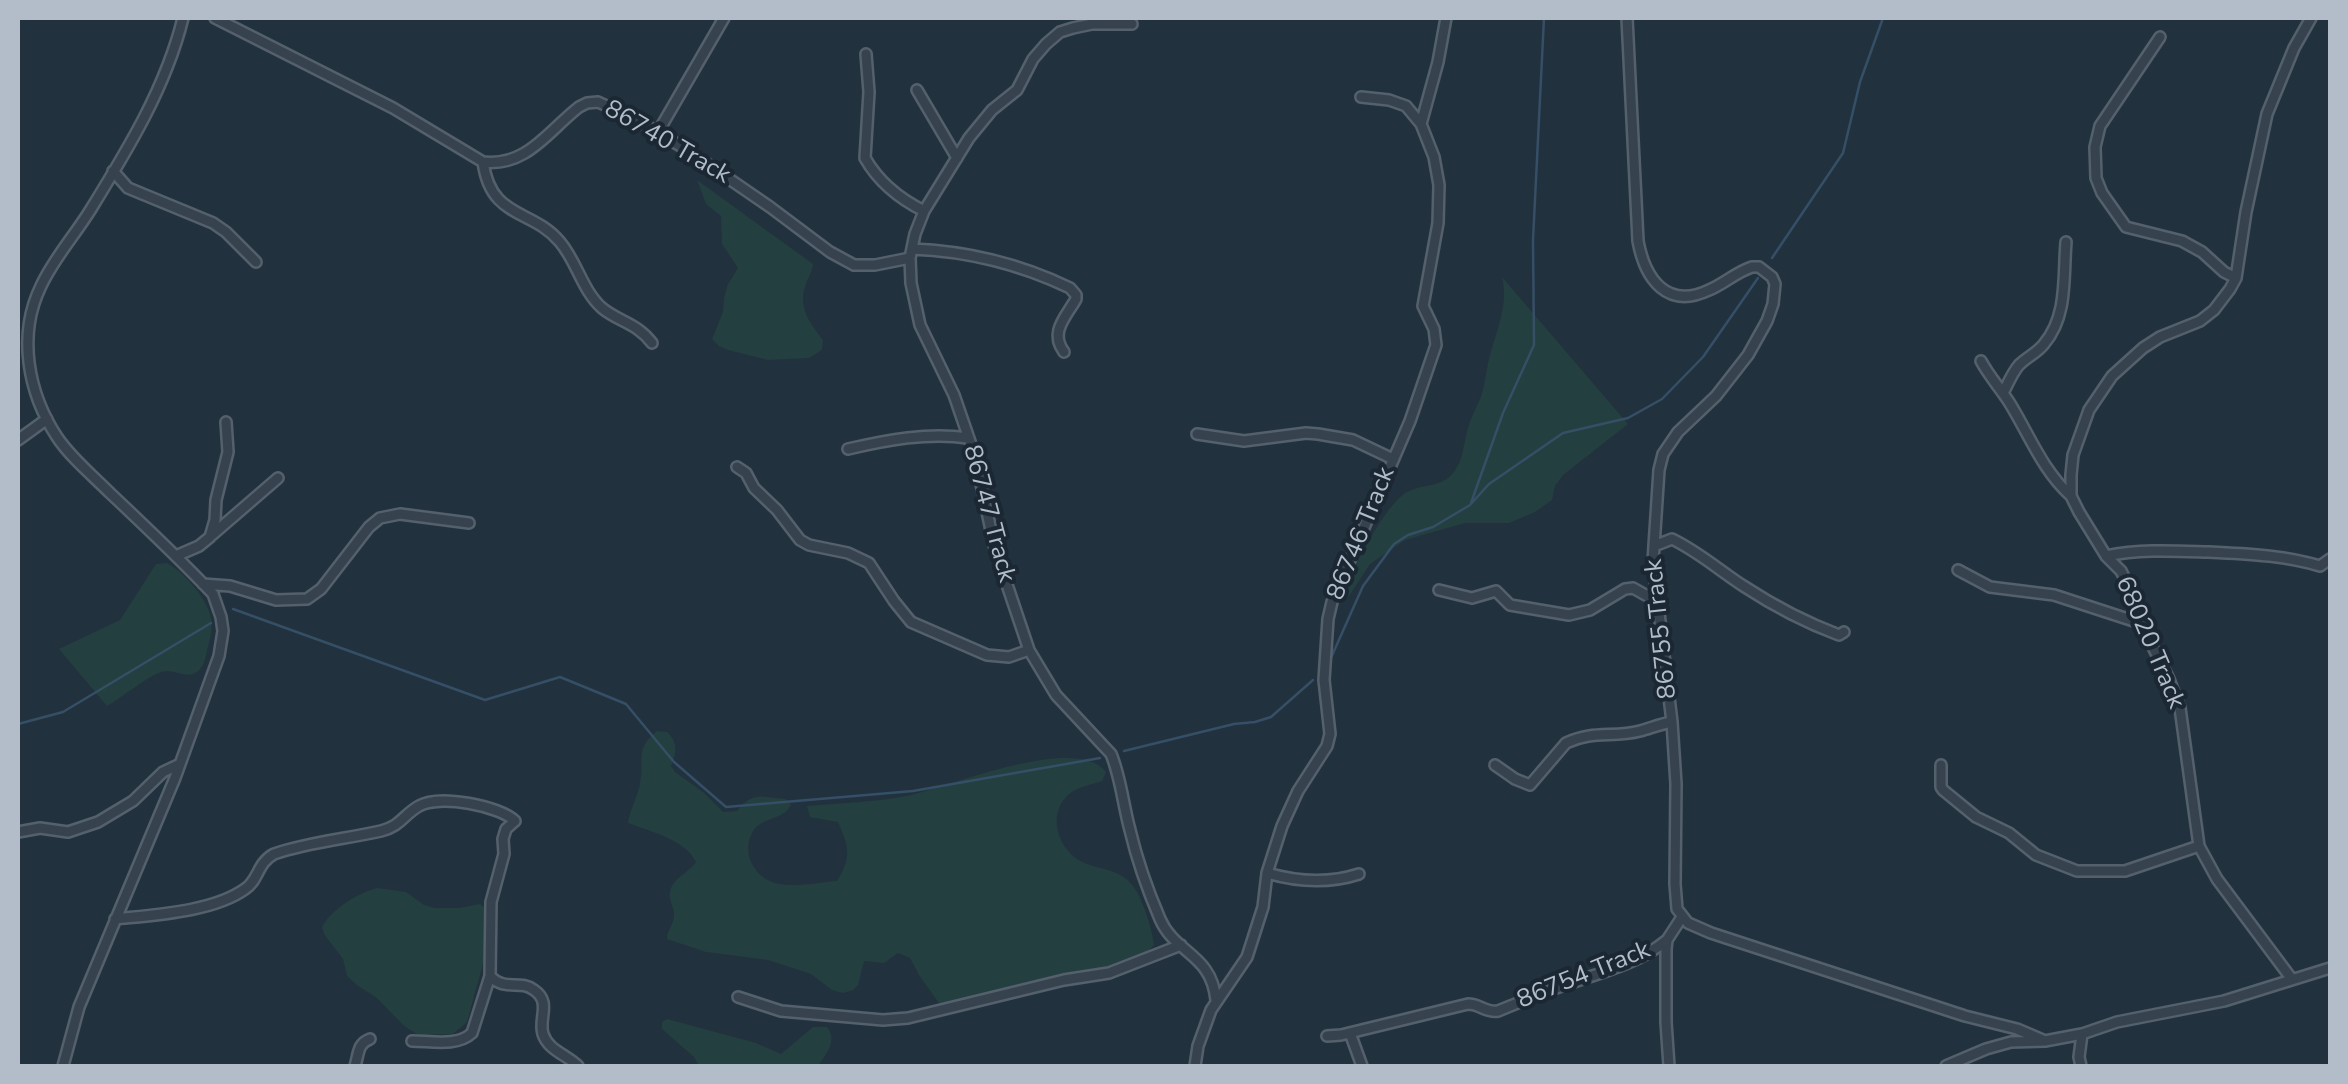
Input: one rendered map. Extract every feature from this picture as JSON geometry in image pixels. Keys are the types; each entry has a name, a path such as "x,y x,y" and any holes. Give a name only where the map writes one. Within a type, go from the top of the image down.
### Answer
{"street":[{"path":"63,1066 79,1007 180,764 219,656 223,632 213,594 59,441 38,404 28,363 28,335 41,284 90,210 162,82 183,18"},
{"path":"215,18 393,108 484,162 495,196 516,214 557,238 600,306 633,324 652,343"},
{"path":"658,132 724,18"},
{"path":"1421,124 1446,18"},
{"name":"86755 Track","path":"1627,18 1642,262 1660,288 1672,295 1700,294 1752,267 1766,271 1775,284 1776,294 1767,321 1748,355 1716,396 1678,432 1663,454 1659,470 1654,546 1672,722 1675,884 1682,917"},
{"path":"2071,496 2073,455 2088,410 2112,376 2143,348 2200,321 2230,290 2236,278 2267,114 2311,18"},
{"name":"86747 Track","path":"1132,24 1073,28 1053,37 1034,59 1017,90 982,120 924,211 911,253 911,283 920,326 954,395 975,456 995,549 1029,650 1056,695 1111,754 1130,834 1160,920 1168,934 1197,958 1215,990 1216,1000"},
{"path":"2160,37 2100,126 2094,147 2096,178 2126,227 2182,242 2236,278"},
{"path":"866,54 866,158 896,194 924,211"},
{"path":"917,90 957,158"},
{"path":"1361,97 1398,102 1421,124"},
{"name":"86740 Track","path":"484,162 506,162 530,152 587,103 611,106 658,132 844,260 864,266 911,253 960,253 1012,264 1070,288 1076,294 1074,304 1056,334 1064,352"},
{"name":"86746 Track","path":"1216,1000 1247,957 1263,907 1274,847 1291,804 1327,746 1329,722 1324,680 1332,602 1414,409 1436,344 1423,306 1436,245 1439,186 1434,156 1421,124"},
{"path":"112,171 128,188 226,232 256,262"},
{"path":"2003,393 2016,368 2049,339 2059,316 2066,242"},
{"name":"68020 Track","path":"1981,361 2057,484 2071,496 2106,556 2120,571 2180,708 2198,846 2216,879 2291,978"},
{"path":"18,440 47,419"},
{"path":"210,537 228,452 226,422"},
{"path":"1197,434 1256,441 1306,433 1352,440 1392,459"},
{"path":"848,449 929,436 968,438"},
{"path":"738,466 800,540 869,563 912,622 1000,658 1029,650"},
{"path":"176,556 199,546 278,478"},
{"path":"203,584 230,586 276,600 308,599 321,590 380,518 400,514 469,523"},
{"path":"1654,546 1672,538 1742,586 1810,623 1839,634 1844,632"},
{"path":"2106,556 2174,549 2267,554 2320,566 2330,560"},
{"path":"1958,570 1990,587 2054,595 2143,624"},
{"path":"1439,590 1472,598 1496,592 1510,605 1570,615 1590,610 1633,588 1658,602"},
{"path":"1495,764 1530,785 1573,739 1642,731 1672,722"},
{"path":"18,832 40,828 68,832 98,822 134,801 163,772 180,764"},
{"path":"1940,765 1943,790 1976,817 2009,833 2036,855 2077,872 2125,871 2198,846"},
{"path":"115,919 215,903 248,887 263,861 274,854 396,826 425,803 453,802 508,814 516,821 506,829 503,839 504,854 491,902 490,976 472,1033 455,1042 412,1041"},
{"path":"1267,874 1314,882 1359,874"},
{"path":"1669,1066 1667,940 1682,917 1711,934 2018,1029 2044,1041"},
{"name":"86754 Track","path":"1326,1036 1468,1004 1488,1012 1498,1011 1636,960 1667,940"},
{"path":"738,997 781,1011 865,1019 908,1018 1077,977 1110,973 1181,945"},
{"path":"1946,1066 2011,1042 2082,1034 2117,1022 2224,1001 2330,968"},
{"path":"490,976 502,985 536,990 543,1000 544,1038 578,1066"},
{"path":"1195,1066 1198,1046 1216,1000"},
{"path":"1350,1033 1362,1066"},
{"path":"2081,1066 2082,1034"},
{"path":"355,1066 359,1047 370,1039"}],"green space":[{"path":"697,180 813,264 803,302 823,340 822,350 809,358 768,360 728,350 712,339 723,312 728,284 738,268 722,244 721,216 706,204"},
{"path":"1502,277 1628,424 1563,475 1552,500 1535,512 1509,523 1465,523 1405,540 1370,564 1347,599 1341,600 1360,557 1390,509 1409,491 1446,479 1459,464 1501,318"},
{"path":"167,563 194,586 209,610 211,630 203,664 189,675 161,672 107,706 59,649 120,620 156,564"},
{"path":"657,731 667,732 675,744 671,766 675,772 723,812 737,811 748,800 758,797 785,799 791,805 783,814 761,823 748,846 758,873 767,880 789,885 837,881 847,858 838,822 810,817 807,806 907,796 1041,760 1091,761 1106,772 1102,781 1074,791 1061,804 1057,821 1060,838 1077,859 1120,875 1133,886 1154,945 1119,964 1044,978 946,1004 939,1003 910,958 898,953 884,963 864,961 858,985 843,993 832,990 811,974 768,960 706,952 667,939 674,916 671,887 696,862 676,842 628,823 639,788 643,749"},
{"path":"377,888 406,892 435,908 480,904 485,908 484,960 467,1022 453,1034 418,1035 403,1025 376,997 347,976 343,959 324,934 322,927 339,908"},
{"path":"667,1019 756,1043 781,1054 813,1027 827,1027 831,1042 818,1066 699,1066 662,1029 662,1022"}],"waterway":[{"path":"1471,503 1503,413 1534,345 1533,240 1544,18"},
{"path":"1772,258 1843,153 1860,82 1883,18"},
{"path":"1330,660 1363,586 1394,544 1470,505 1489,484 1563,433 1628,418 1662,399 1703,357 1758,278"},
{"path":"233,609 485,700 560,677 626,704 674,762 726,807 913,791 1100,758"},
{"path":"18,724 63,712 211,623"},
{"path":"1124,751 1271,717 1313,680"}]}
